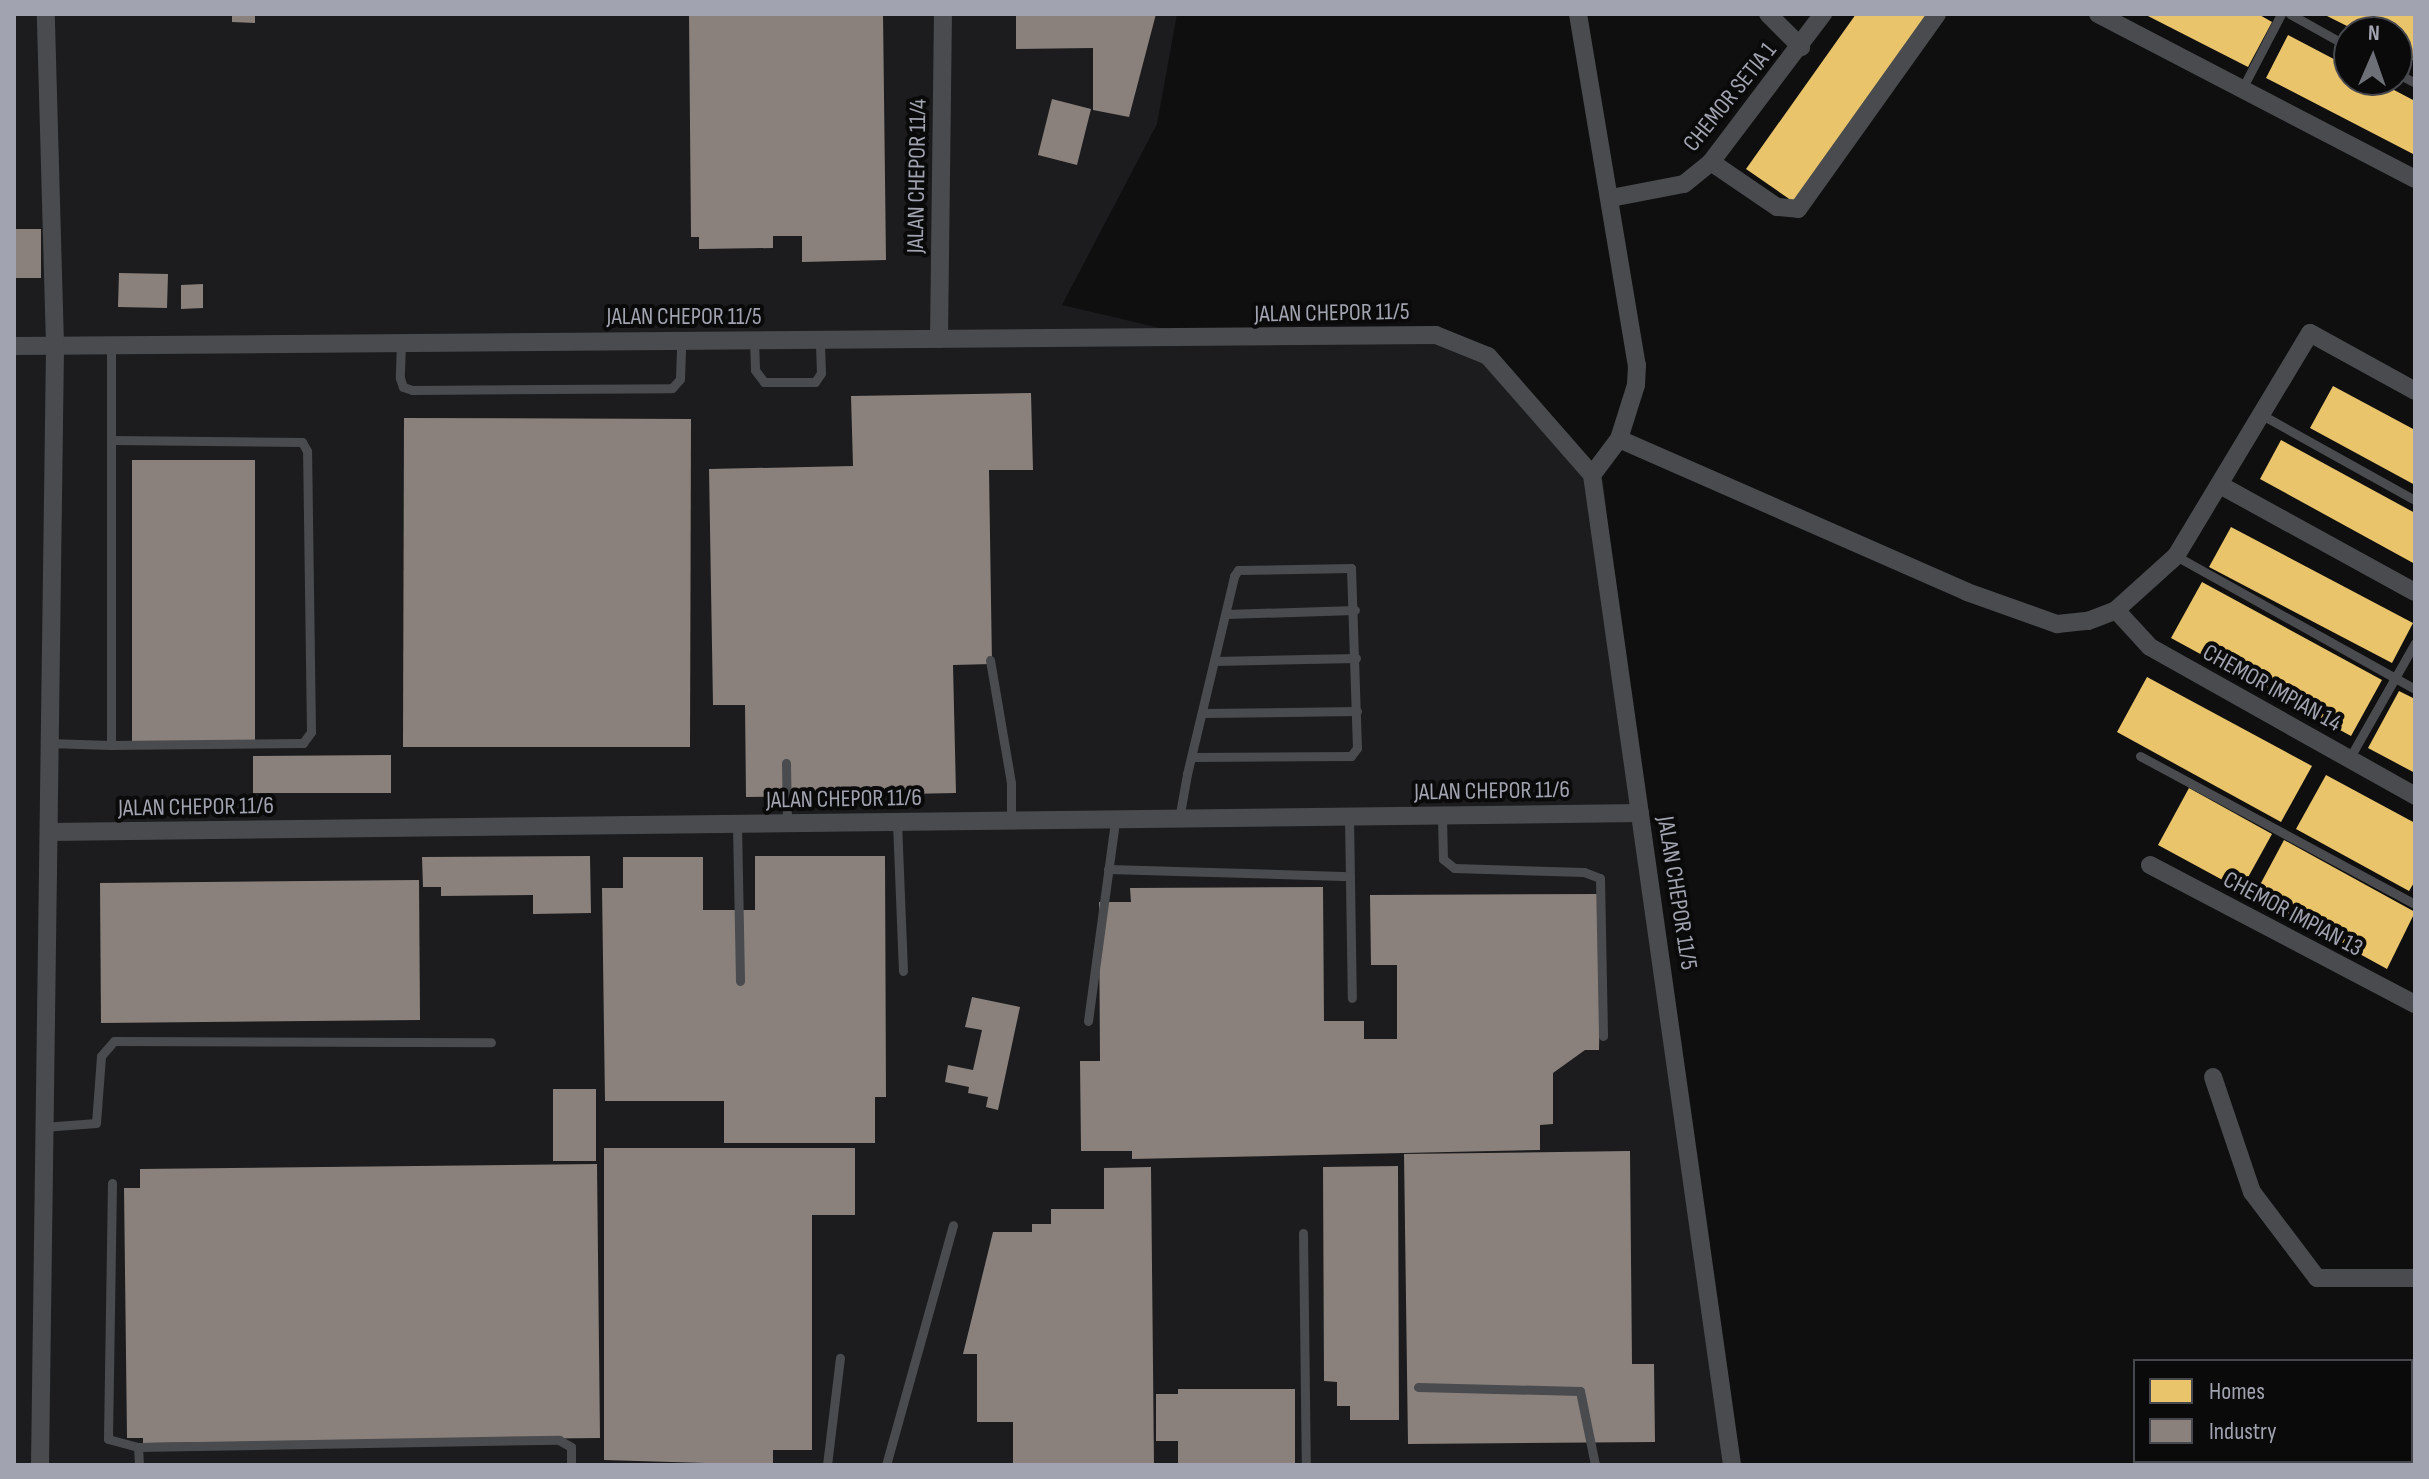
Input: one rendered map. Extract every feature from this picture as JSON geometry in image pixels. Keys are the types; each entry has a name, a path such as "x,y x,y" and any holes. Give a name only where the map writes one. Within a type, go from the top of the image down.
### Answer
{"street":[{"path":"40,1465 55,345 46,14"},
{"name":"JALAN CHEPOR 11/4","path":"939,339 943,14"},
{"path":"1578,14 1637,365 1619,439 1592,475"},
{"path":"1768,14 1801,47"},
{"name":"CHEMOR SETIA 1","path":"1611,198 1684,184 1711,162 1823,14"},
{"path":"1711,162 1777,207 1798,209 1937,14"},
{"path":"2098,14 2415,179"},
{"path":"1619,439 1967,592 2057,624 2088,621 2116,610 2176,556 2310,333 2415,391"},
{"name":"JALAN CHEPOR 11/5","path":"14,346 1436,335 1488,356 1592,475 1732,1465"},
{"path":"2220,485 2415,592"},
{"name":"CHEMOR IMPIAN 14","path":"2116,610 2150,647 2415,796"},
{"name":"JALAN CHEPOR 11/6","path":"49,832 1640,813"},
{"name":"CHEMOR IMPIAN 13","path":"2150,865 2415,1004"},
{"path":"2213,1077 2252,1192 2317,1278 2415,1278"},
{"path":"2413,1404 2415,1380"}],"lane":[{"path":"2242,89 2281,14"},
{"path":"2290,14 2333,38"},
{"path":"754,340 758,378 777,382 820,378 820,340"},
{"path":"401,343 403,387 672,388 680,379 681,341"},
{"path":"111,345 111,745"},
{"path":"2262,415 2415,500"},
{"path":"48,743 303,743 311,732 307,451 302,442 112,440"},
{"path":"2176,556 2415,689"},
{"path":"1179,819 1202,713 1238,570 1351,568 1355,610 1357,748 1351,756 1193,757"},
{"path":"1226,614 1355,610"},
{"path":"2349,759 2415,643"},
{"path":"1215,661 1356,658"},
{"path":"990,660 1011,783 1011,821"},
{"path":"1202,713 1357,711"},
{"path":"2140,756 2415,904"},
{"path":"786,763 787,823"},
{"path":"1442,816 1443,859 1454,868 1584,872 1600,878 1603,1036"},
{"path":"1349,817 1352,998"},
{"path":"1088,1021 1115,820"},
{"path":"897,822 903,971"},
{"path":"737,824 740,981"},
{"path":"1108,869 1350,876"},
{"path":"43,1127 96,1123 101,1056 114,1041 491,1042"},
{"path":"112,1183 108,1439 138,1447 559,1440 571,1447 571,1465"},
{"path":"886,1465 953,1225"},
{"path":"1303,1233 1306,1465"},
{"path":"827,1465 840,1358"},
{"path":"1418,1387 1580,1391 1595,1465"},
{"path":"138,1447 139,1465"}],"shaded area":[{"path":"14,14 1177,14 1157,124 1062,305 1207,339 1436,335 1488,356 1603,480 1640,813 1732,1465 14,1465"}],"building: Homes":[{"path":"1856,14 1932,14 1798,205 1746,169"},
{"path":"2144,14 2258,14 2272,22 2248,67"},
{"path":"2323,14 2415,14 2415,61 2413,16 2333,16 2333,19"},
{"path":"2288,35 2333,59 2333,96 2405,96 2415,101 2415,155 2266,78"},
{"path":"2333,386 2415,430 2415,485 2310,428"},
{"path":"2281,440 2415,513 2415,564 2260,479"},
{"path":"2231,527 2413,623 2392,663 2209,567"},
{"path":"2202,582 2382,680 2351,736 2171,638"},
{"path":"2147,677 2312,766 2281,822 2117,732"},
{"path":"2399,691 2415,699 2415,773 2368,748"},
{"path":"2326,775 2415,823 2415,881 2409,891 2296,829"},
{"path":"2189,788 2272,834 2241,890 2158,845"},
{"path":"2284,840 2415,912 2387,969 2254,896"}],"building: Industry":[{"path":"232,14 255,14 255,23 232,22"},
{"path":"689,14 883,14 886,260 802,262 802,236 773,236 773,248 699,249 699,237 691,237"},
{"path":"1016,14 1156,14 1129,117 1093,110 1093,48 1016,49"},
{"path":"1052,99 1091,109 1077,165 1038,155"},
{"path":"14,229 41,229 41,278 14,278"},
{"path":"119,273 168,274 167,308 118,307"},
{"path":"203,284 203,308 181,309 181,285"},
{"path":"1031,393 1033,470 989,470 992,664 953,665 956,793 746,797 745,705 713,705 709,469 853,466 851,396"},
{"path":"404,418 691,419 690,747 403,747"},
{"path":"132,460 255,460 255,743 132,743"},
{"path":"391,755 391,793 253,793 253,756"},
{"path":"590,856 591,913 533,914 533,895 441,896 441,887 423,887 422,857"},
{"path":"755,856 885,856 886,1097 875,1097 875,1143 724,1143 724,1101 605,1101 602,888 623,888 623,857 703,857 703,910 755,910"},
{"path":"419,880 420,1020 101,1023 100,883"},
{"path":"1323,887 1324,1021 1364,1021 1364,1039 1397,1039 1397,965 1371,965 1370,895 1602,894 1599,1050 1585,1050 1553,1073 1553,1124 1540,1125 1540,1150 1132,1159 1132,1151 1081,1151 1080,1061 1100,1061 1099,902 1131,902 1130,888"},
{"path":"972,997 1020,1007 998,1110 986,1107 988,1097 968,1093 969,1087 945,1082 948,1065 973,1070 982,1030 965,1027"},
{"path":"553,1089 596,1089 596,1161 553,1161"},
{"path":"604,1148 855,1148 855,1215 812,1215 812,1450 773,1450 773,1465 604,1460"},
{"path":"1630,1151 1632,1364 1654,1364 1655,1442 1408,1444 1404,1154"},
{"path":"597,1164 600,1438 143,1443 143,1438 127,1438 124,1188 140,1188 140,1169"},
{"path":"1398,1166 1399,1420 1350,1420 1350,1406 1337,1406 1337,1382 1324,1381 1323,1167"},
{"path":"1151,1167 1154,1465 1013,1465 1013,1422 977,1422 977,1354 963,1354 993,1232 1032,1232 1032,1224 1051,1224 1051,1209 1104,1209 1104,1168"},
{"path":"1178,1389 1295,1389 1295,1465 1178,1465 1178,1441 1156,1441 1156,1394 1178,1394"}]}
